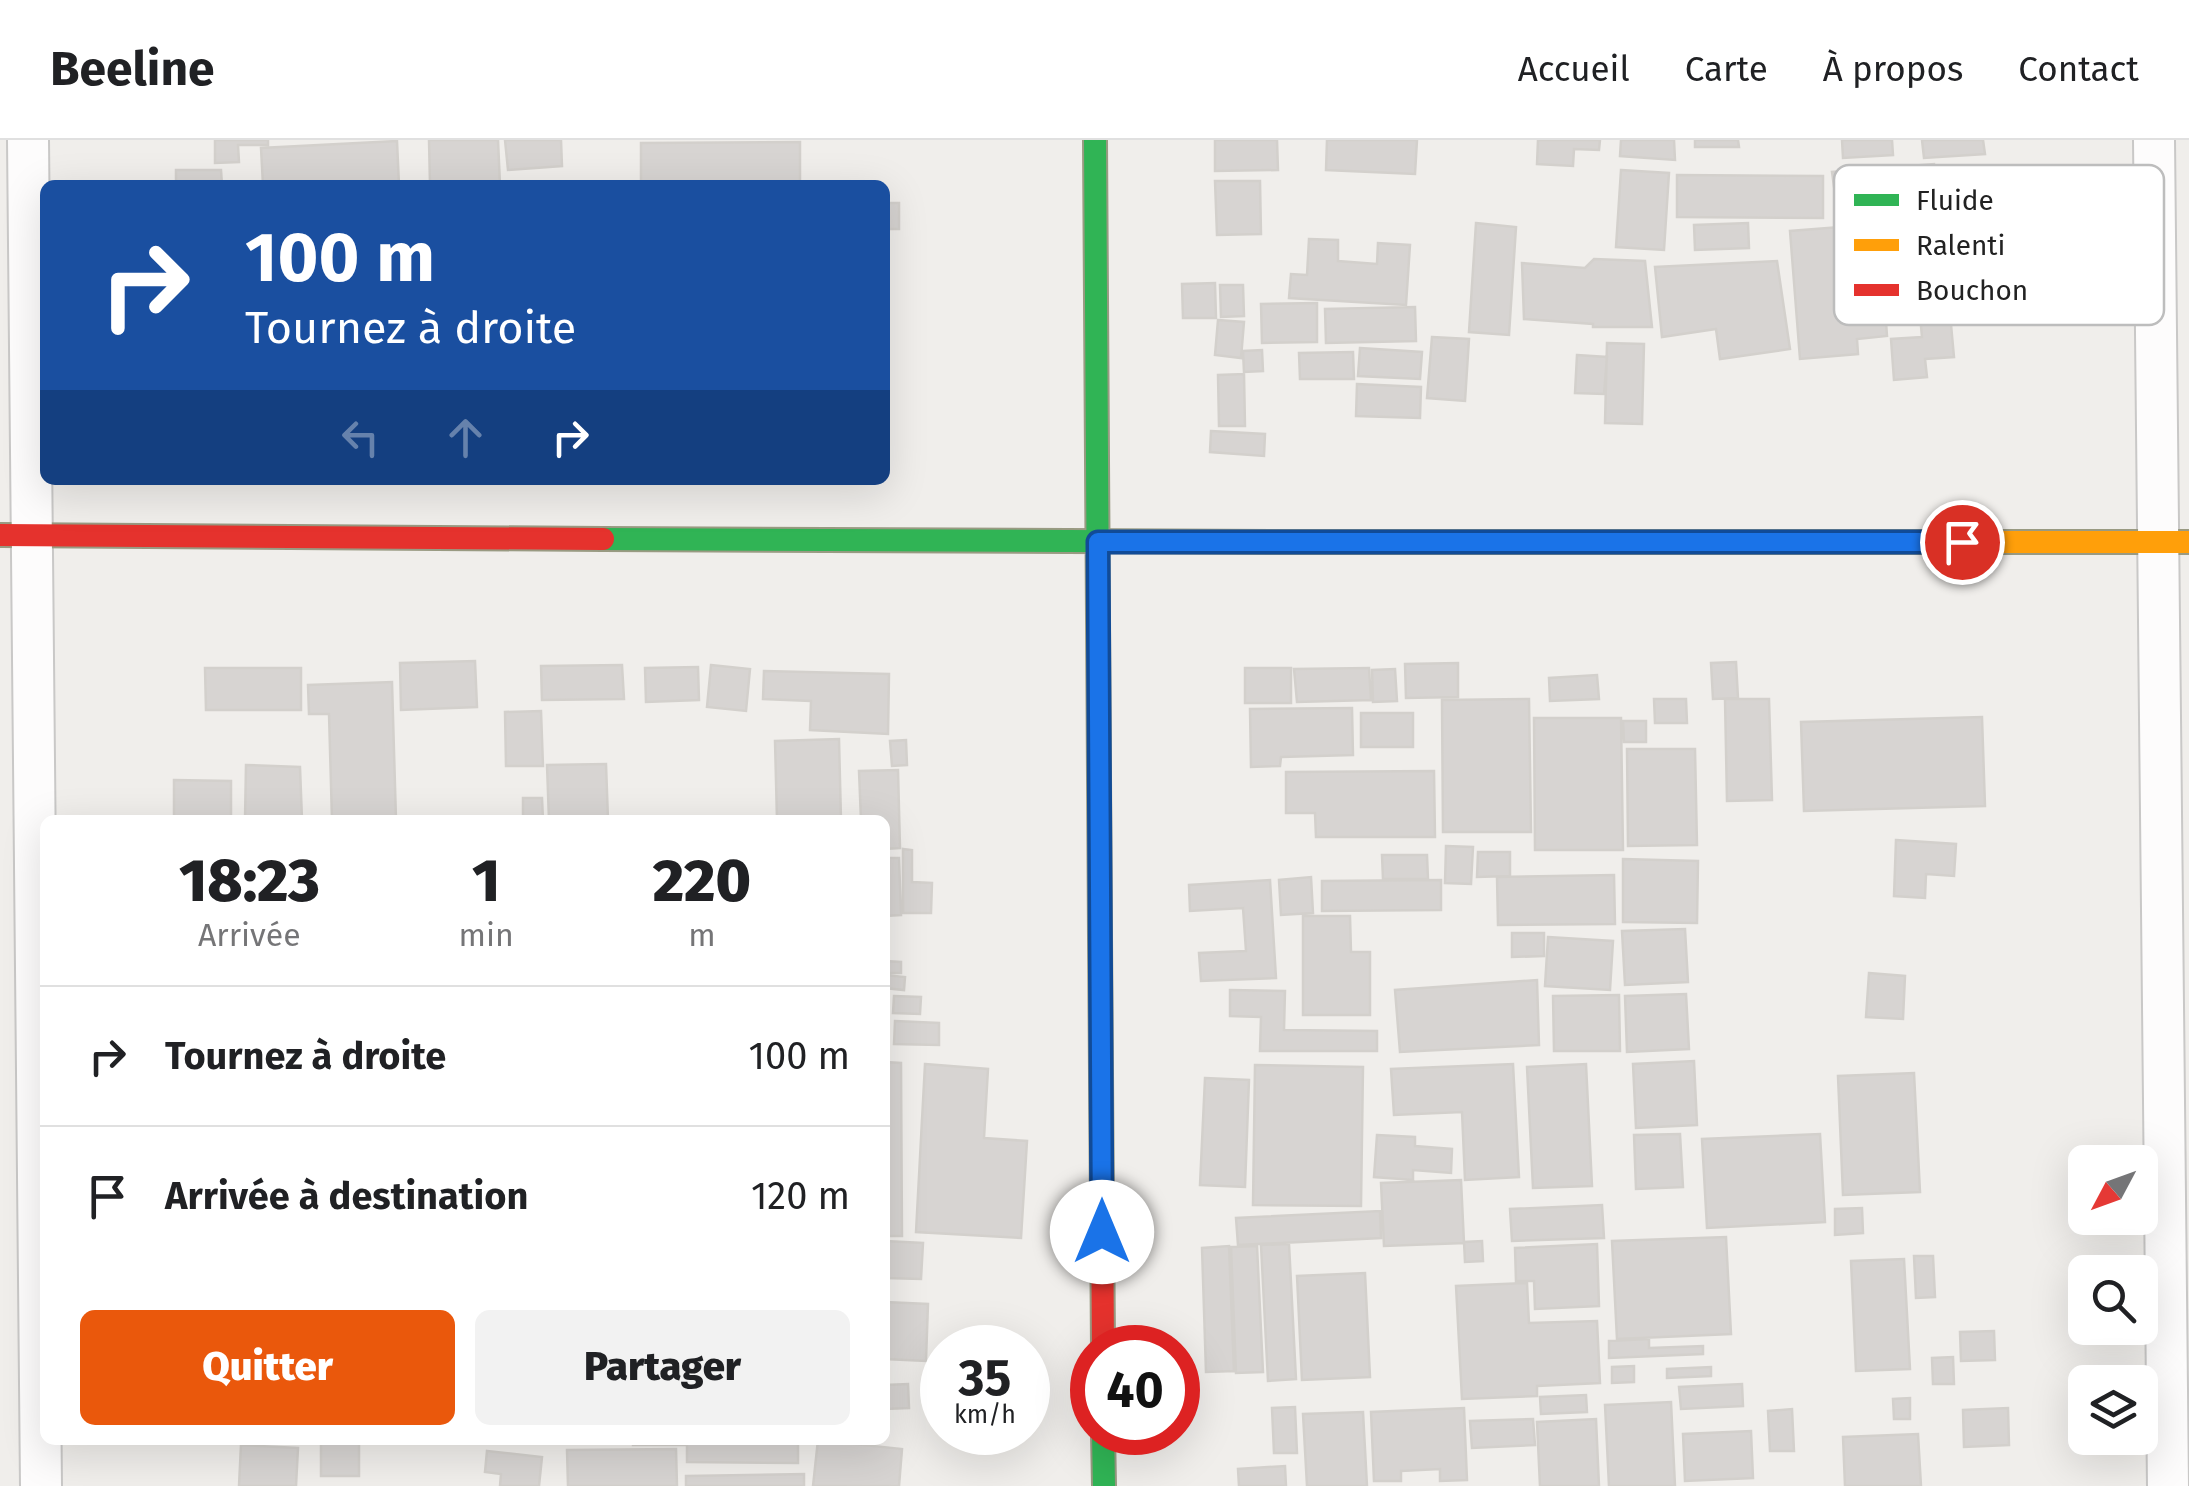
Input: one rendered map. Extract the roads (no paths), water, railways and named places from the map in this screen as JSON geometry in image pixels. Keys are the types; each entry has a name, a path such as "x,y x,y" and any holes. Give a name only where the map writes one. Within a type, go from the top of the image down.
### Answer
{"street":[{"path":"28,140 16,535 40,1486"},
{"path":"1095,140 1103,1325"},
{"path":"2154,140 2155,165"},
{"path":"2163,325 2174,542 2168,1486"},
{"path":"16,535 1098,542 2174,542"},
{"path":"1104,1455 1104,1486"}]}
